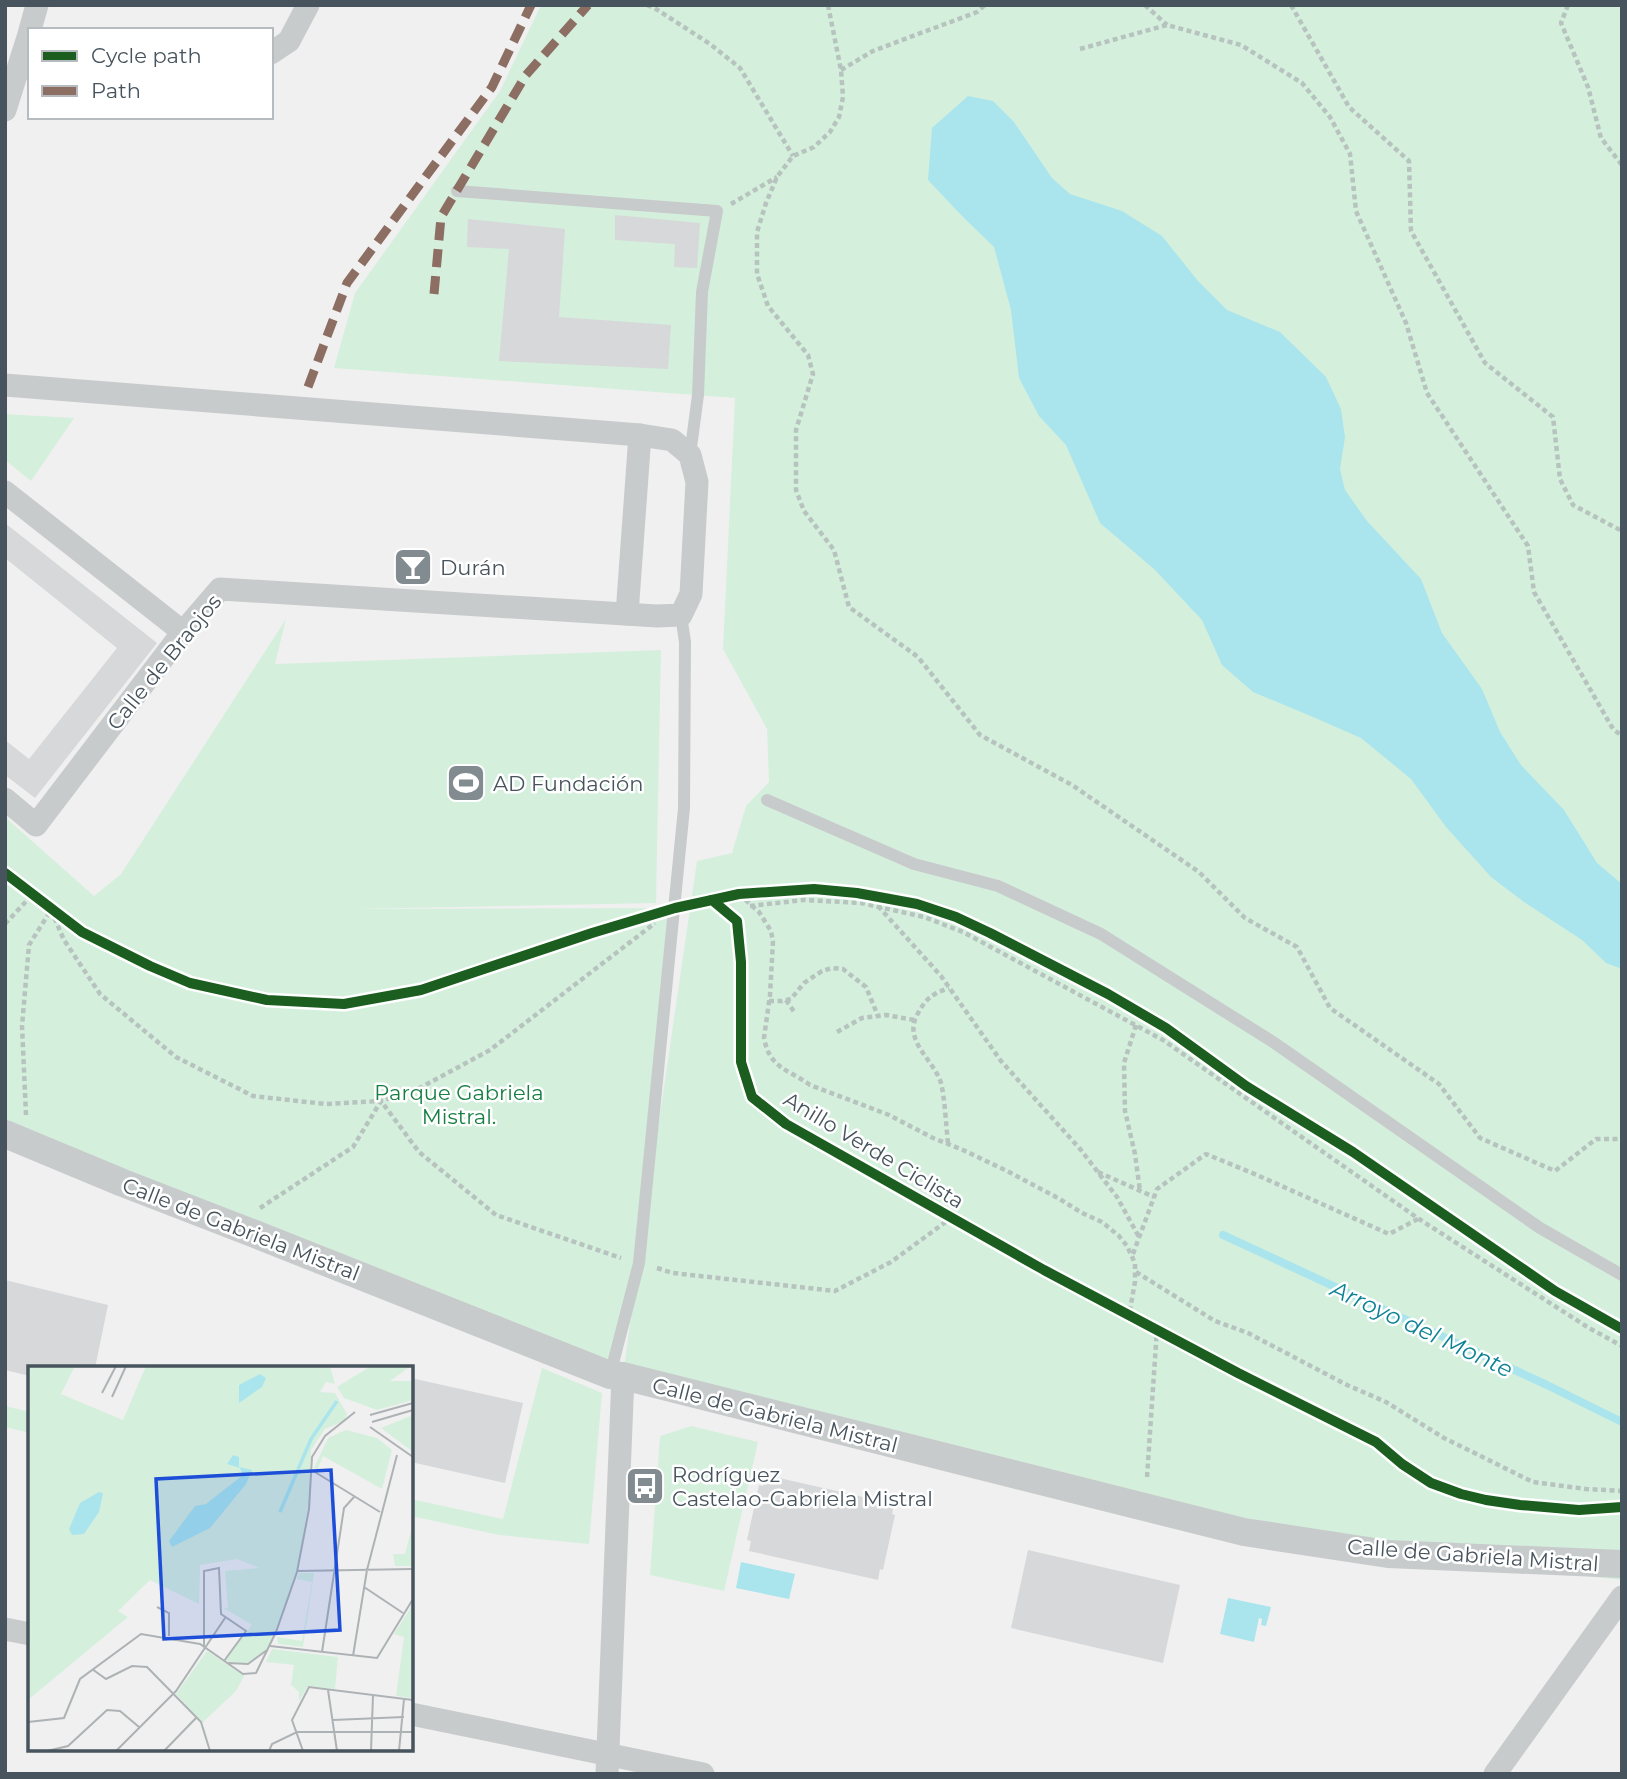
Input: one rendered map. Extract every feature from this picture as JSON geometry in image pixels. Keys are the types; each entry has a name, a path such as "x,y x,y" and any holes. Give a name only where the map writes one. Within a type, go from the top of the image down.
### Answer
{"street":[{"path":"32,28 37,5"},
{"path":"273,51 289,41 308,5"},
{"path":"5,110 28,43"},
{"path":"5,385 640,435 671,440 690,456 698,482 691,594 681,615"},
{"path":"627,614 640,435"},
{"path":"5,492 183,632"},
{"name":"Calle de Braojos","path":"5,799 36,825 183,632 220,589 657,616 681,615"},
{"name":"Calle de Gabriela Mistral","path":"16,1139 617,1376 1244,1532 1388,1554 1622,1564"},
{"path":"608,1764 617,1376"},
{"path":"1495,1774 1622,1597"},
{"path":"5,1629 28,1634"},
{"path":"413,1715 608,1764 703,1774"}],"lane":[{"path":"457,191 717,211 702,292 698,395 690,456"},
{"path":"617,1376 639,1263 684,808 685,642 681,615"},
{"path":"767,800 914,864 999,887 1101,934 1273,1042 1540,1228 1622,1275"}],"path":[{"path":"647,5 710,44 740,68 793,156"},
{"path":"828,5 844,97 839,117 830,132 814,147 793,156 777,177 757,232 757,274 768,306 808,355 811,365 813,374 796,430 796,490 804,511 834,550 849,607 918,657 981,734 1072,785 1199,872 1245,918 1297,947 1330,1007 1439,1084 1480,1138 1555,1171 1596,1139 1622,1139"},
{"path":"841,70 873,51 977,12 985,5"},
{"path":"1145,5 1167,25 1241,45 1302,83 1330,117 1350,154 1356,211 1406,323 1427,393 1528,546 1534,592 1613,729 1622,736"},
{"path":"1291,5 1349,107 1409,161 1410,231 1485,363 1553,417 1560,479 1573,505 1622,531"},
{"path":"1569,5 1561,23 1588,87 1601,138 1622,164"},
{"path":"1080,49 1167,25"},
{"path":"717,211 777,177"},
{"path":"780,891 814,889 885,898 917,904 979,928"},
{"path":"5,924 28,892 72,924"},
{"path":"725,897 755,893"},
{"path":"739,894 759,912 771,931 773,941 764,1038 766,1051 782,1069 810,1085 888,1115 1009,1172 1102,1222 1119,1236 1132,1255 1143,1322 1147,1477"},
{"path":"750,906 804,901 862,903 924,917 963,932 1163,1040 1419,1219 1588,1328 1622,1346"},
{"path":"878,906 949,988 1001,1061 1098,1171 1117,1197 1139,1237"},
{"path":"639,918 675,908"},
{"path":"51,910 64,940 100,994 176,1057 253,1096 325,1104 381,1101 416,1090 490,1050 675,908"},
{"path":"16,1139 29,945 51,910"},
{"path":"769,1001 791,999 803,983 822,971 843,969 866,987 878,1016"},
{"path":"948,1143 940,1082 913,1032 914,1020 922,1005 931,995 949,988"},
{"path":"786,1000 795,1013"},
{"path":"837,1032 862,1018 886,1015 914,1020"},
{"path":"1136,1025 1124,1063 1125,1111 1140,1191"},
{"path":"1166,1028 1258,1093"},
{"path":"235,1226 353,1147 381,1101"},
{"path":"1132,1255 1157,1189 1206,1154 1389,1234 1419,1219"},
{"path":"1098,1171 1154,1197"},
{"path":"1136,1272 1215,1321 1248,1333 1347,1385 1386,1402 1444,1438 1533,1482 1622,1491"},
{"path":"1117,1308 1168,1335"}],"green space":[{"name":"Parque Gabriela Mistral.","path":"541,5 1622,5 1622,1580 1388,1554 623,1376 636,1277 610,1375 5,1123 5,817 94,896 121,874 286,619 275,664 661,650 656,903 352,909 675,908 644,1224 697,861 732,853 746,806 769,782 767,729 723,649 735,398 334,368 355,293 500,91"},
{"path":"5,414 74,418 31,481 5,460"},
{"path":"542,1368 602,1393 589,1544 499,1535 413,1516 413,1499 503,1519"},
{"path":"5,1406 28,1412 28,1433 5,1427"},
{"path":"691,1426 758,1442 724,1591 650,1575 660,1436"}],"water":[{"path":"968,96 993,101 1014,122 1052,178 1070,194 1122,211 1162,236 1198,281 1227,310 1280,332 1326,377 1341,409 1345,437 1340,469 1345,490 1367,521 1421,579 1442,633 1482,689 1500,732 1521,765 1564,810 1597,863 1622,884 1622,969 1606,963 1582,940 1491,877 1446,827 1411,779 1361,738 1253,692 1222,665 1202,620 1154,569 1100,523 1066,445 1039,416 1019,378 1011,310 994,247 928,180 932,128"},
{"path":"741,1562 795,1574 789,1599 736,1588"},
{"path":"1228,1598 1271,1607 1266,1626 1261,1625 1262,1619 1259,1618 1254,1642 1220,1634"}],"building":[{"path":"615,215 700,223 697,268 674,267 675,244 615,240"},
{"path":"468,219 565,229 559,317 671,325 668,369 499,361 509,249 467,247"},
{"path":"5,523 157,643 35,798 5,775 5,740 29,759 117,648 5,558"},
{"path":"5,1280 108,1305 95,1366 28,1366 28,1376 5,1370"},
{"path":"413,1378 523,1403 505,1483 413,1462"},
{"path":"766,1475 894,1504 892,1514 895,1515 883,1570 880,1569 878,1580 749,1551 751,1541 747,1540 759,1485 763,1486"},
{"path":"1028,1550 1180,1585 1163,1663 1011,1628"}],"waterway":[{"name":"Arroyo del Monte","path":"1223,1235 1622,1422"}],"marked path":[{"path":"308,387 347,283 492,87 531,5"},
{"path":"434,294 441,217 526,75 588,5"}],"cycle path":[{"name":"Anillo Verde Ciclista","path":"5,873 82,932 190,983 267,1000 344,1004 421,990 592,933 712,900 737,921 741,962 741,1062 752,1097 786,1124 1044,1270 1238,1373 1376,1442 1431,1483 1461,1494 1520,1505 1579,1510 1622,1507"},
{"path":"712,900 739,894 814,889 857,893 917,904 956,917 990,933 1108,994 1166,1028 1246,1086 1353,1152 1555,1291 1622,1329"}],"place":[{"name":"Durán","path":"413,567"},
{"name":"AD Fundación","path":"466,783"},
{"name":"Rodríguez Castelao-Gabriela Mistral","path":"645,1486"}]}
